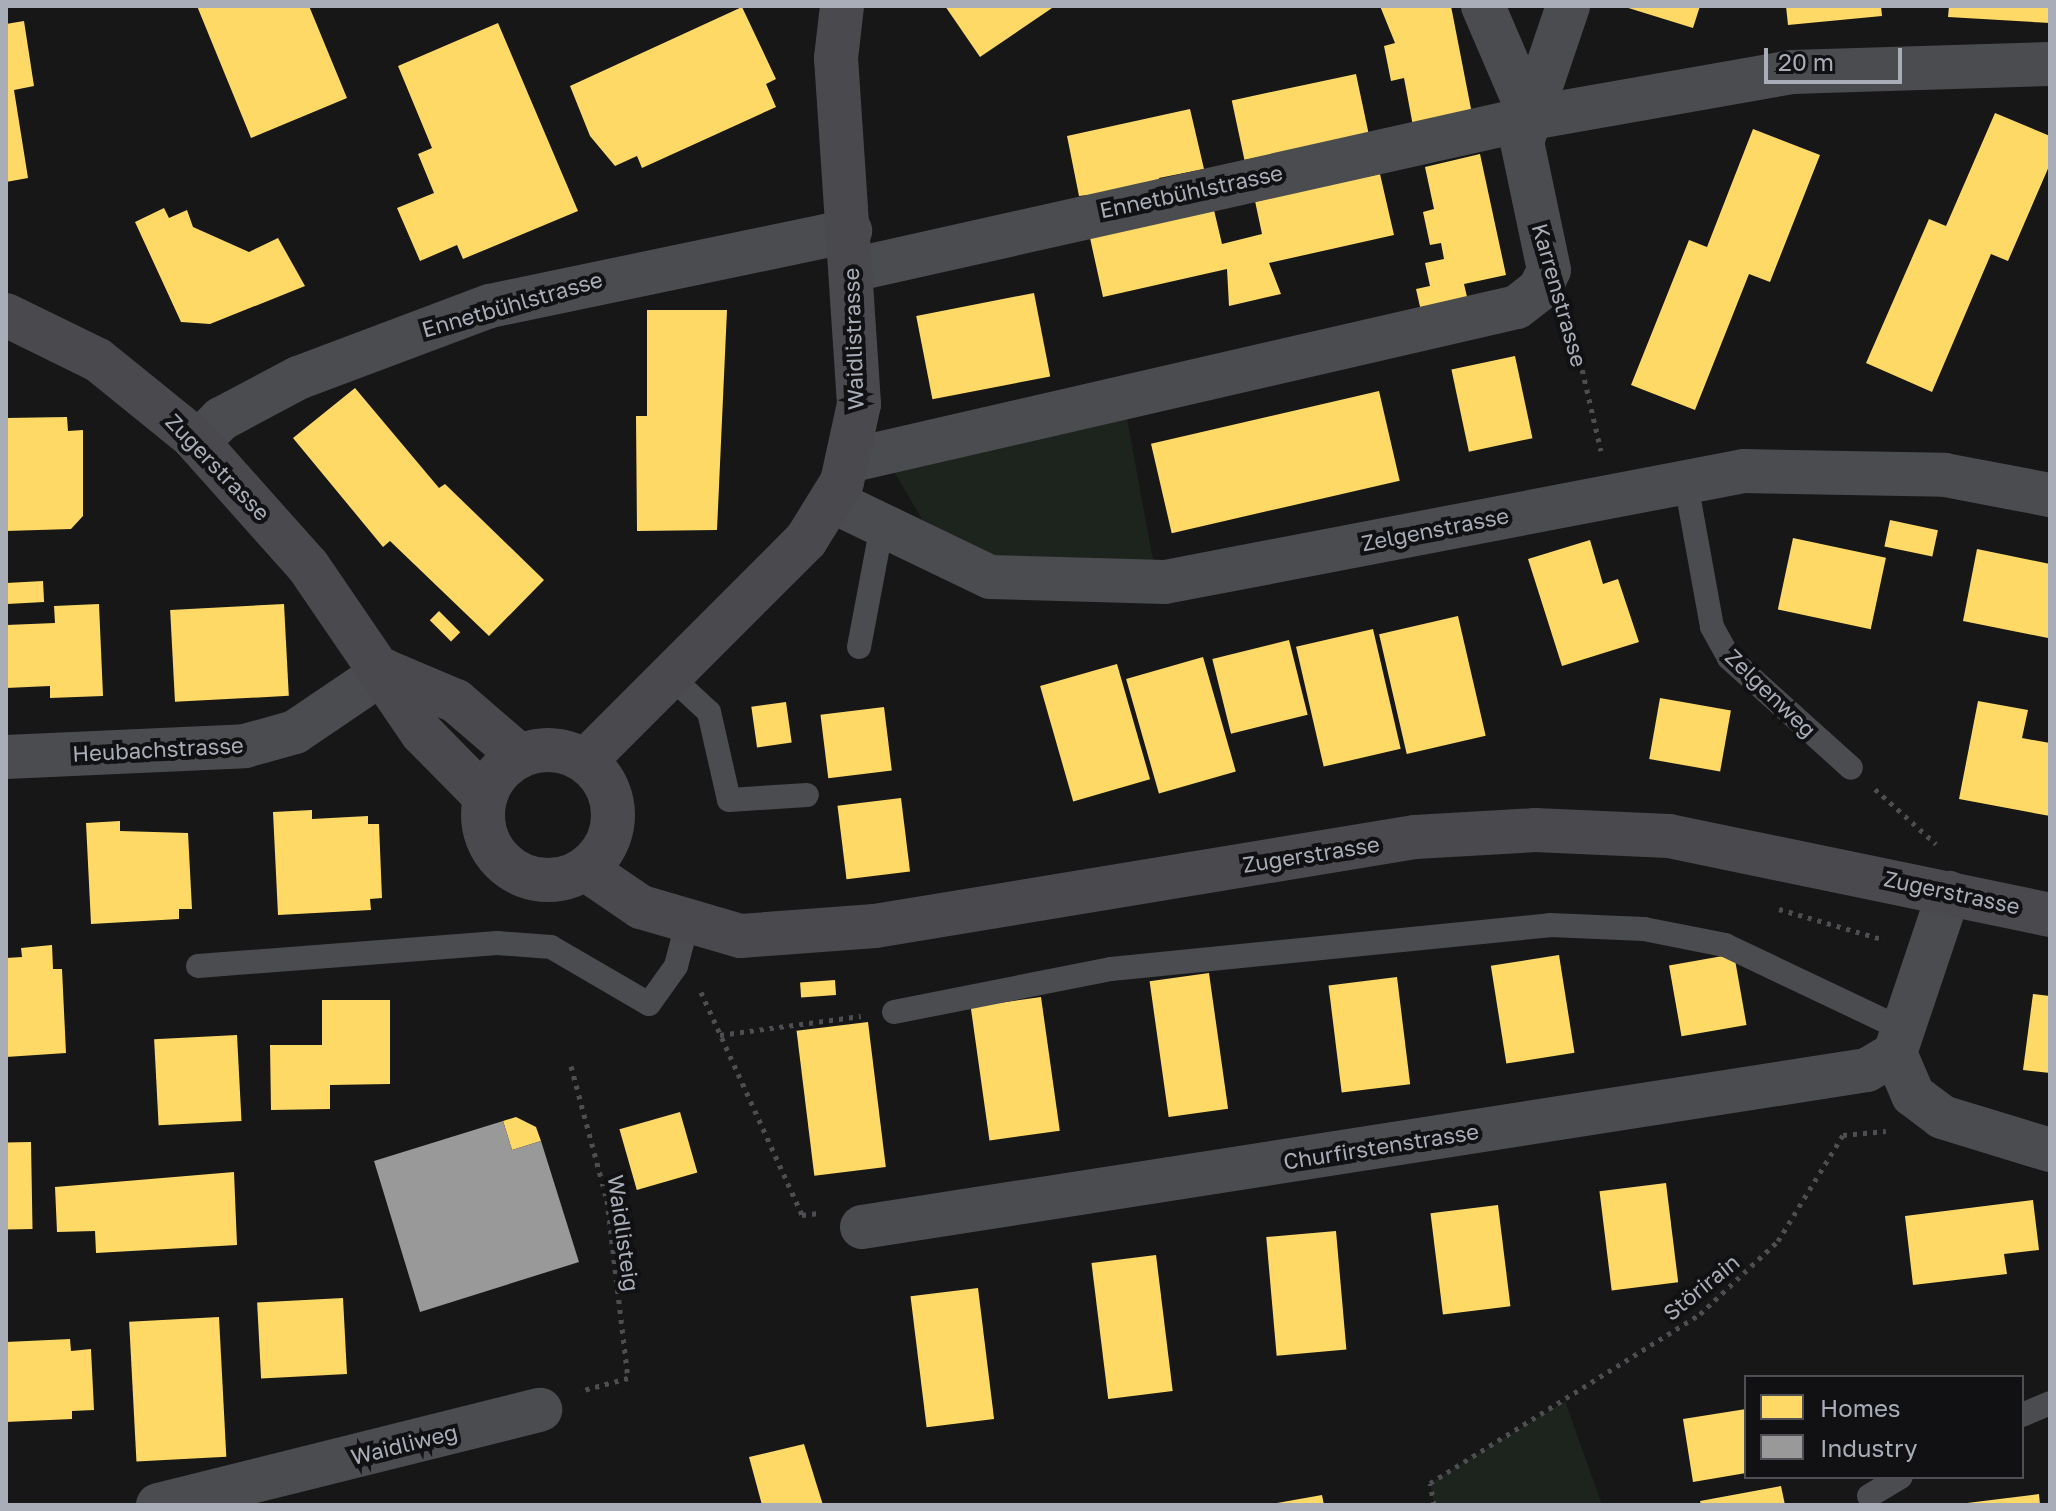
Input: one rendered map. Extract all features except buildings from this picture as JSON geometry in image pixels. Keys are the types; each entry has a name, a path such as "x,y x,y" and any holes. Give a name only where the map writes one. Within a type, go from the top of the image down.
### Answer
{"main road":[{"name":"Waidlistrasse","path":"585,761 787,561 834,502 848,461 859,404 836,58 842,6"},
{"name":"Zugerstrasse","path":"6,315 98,360 198,442 308,566 385,671 422,733 485,797"},
{"path":"385,671 456,701 520,756"},
{"path":"553,749 585,761 608,788 613,824 585,869 547,881 510,869 486,837 485,797 520,756 553,749"},
{"name":"Zugerstrasse","path":"585,869 641,907 687,924 741,936 875,926 1415,837 1535,830 1669,836 1949,874 2050,915"}],"street":[{"path":"1483,6 1531,118"},
{"name":"Karrenstrasse","path":"1549,270 1522,142 1568,6"},
{"name":"Ennetbühlstrasse","path":"198,442 221,419 298,378 490,306 851,251 1531,118 1792,72 2050,64"},
{"path":"848,461 1517,307 1540,289 1549,270"},
{"name":"Zelgenstrasse","path":"834,502 990,577 1165,582 1685,478 1818,467 1945,475 2050,495"},
{"name":"Heubachstrasse","path":"6,757 245,746 295,732 385,671"},
{"path":"1949,874 1898,1041 1913,1095 1933,1110 2050,1150"},
{"name":"Churfirstenstrasse","path":"862,1227 1867,1070 1898,1041"},
{"name":"Waidliweg","path":"158,1505 540,1410"}],"lane":[{"name":"Zelgenweg","path":"1685,478 1712,627 1729,658 1851,768"},
{"path":"859,647 882,525"},
{"path":"669,675 709,712 729,800 807,795"},
{"path":"198,966 497,943 551,947 649,1004 676,966 687,924"},
{"path":"894,1012 1111,969 1550,925 1644,929 1725,945 1898,1041"},
{"path":"2024,1414 2050,1403"},
{"path":"1869,1496 1898,1479"}],"path":[{"name":"Karrenstrasse","path":"1549,270 1563,286 1611,494"},
{"path":"1851,768 1949,874"},
{"path":"701,992 802,1215"},
{"path":"720,1035 894,1012"},
{"name":"Waidlisteig","path":"540,1410 547,1400 628,1378 607,1200 571,1066"},
{"name":"Störirain","path":"1434,1505 1430,1483 1700,1314 1778,1241 1843,1135 1905,1130 1933,1110"}],"shaded area":[{"path":"1123,397 1153,560 990,577 942,553 883,453"},
{"path":"1565,1401 1602,1505 1434,1505 1430,1483"}]}
